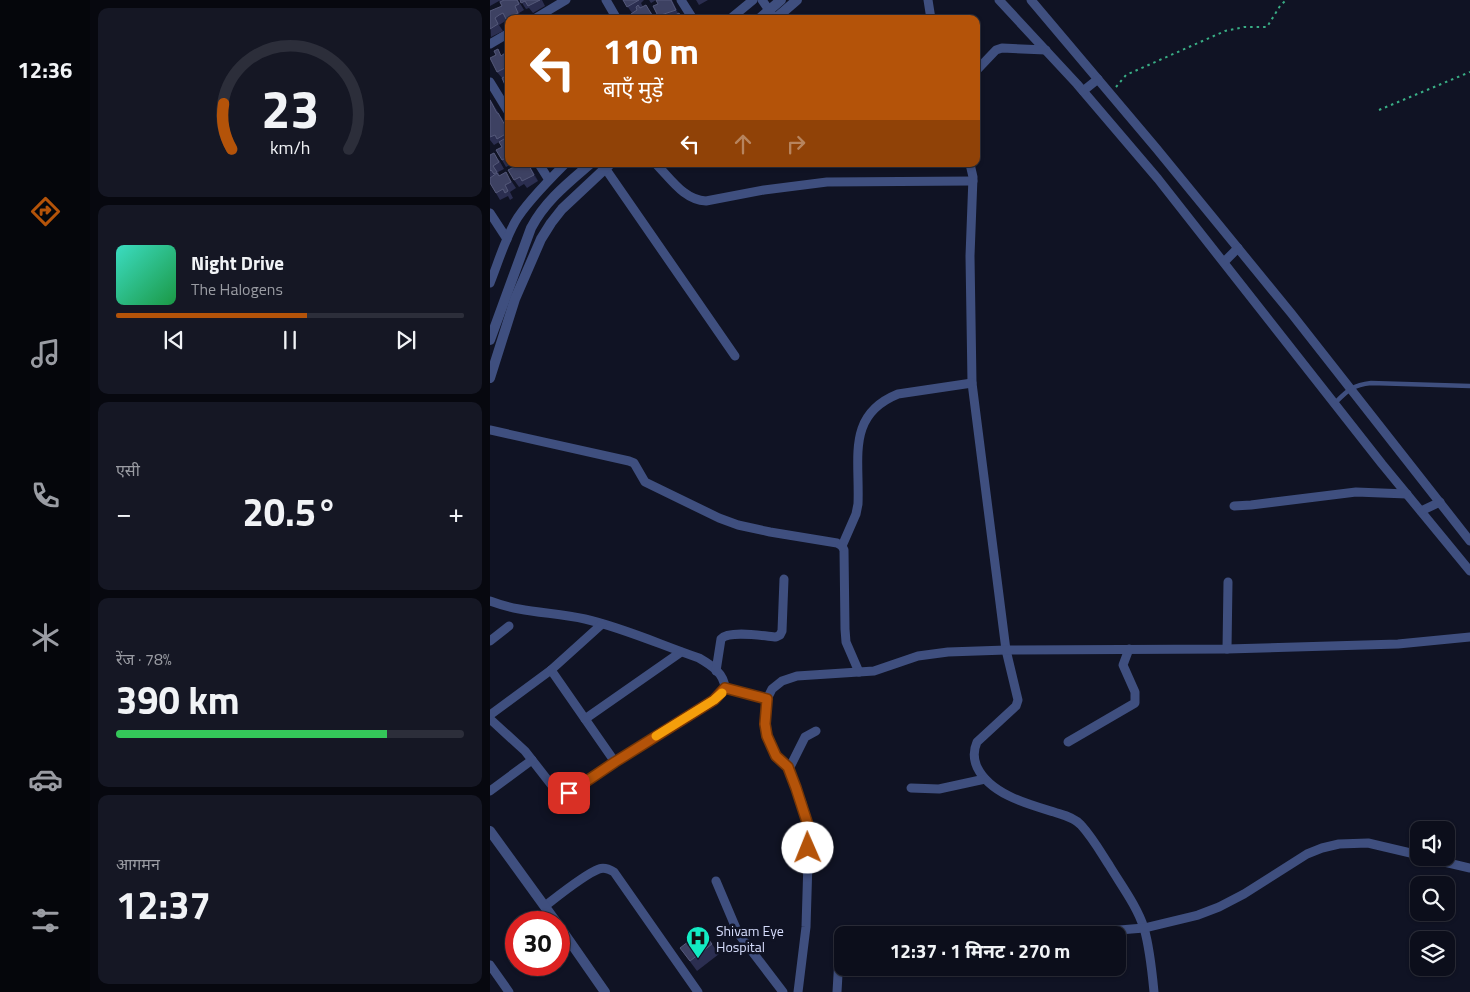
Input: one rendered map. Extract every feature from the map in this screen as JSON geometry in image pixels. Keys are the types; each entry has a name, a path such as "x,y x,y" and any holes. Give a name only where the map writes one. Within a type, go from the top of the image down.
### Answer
{"street":[{"path":"541,15 566,0"},
{"path":"606,0 615,15"},
{"path":"681,0 690,15"},
{"path":"735,15 753,0"},
{"path":"762,0 772,15"},
{"path":"774,15 781,0"},
{"path":"774,15 797,0"},
{"path":"928,0 930,15"},
{"path":"999,0 1083,91 1158,179 1335,404 1470,571"},
{"path":"1031,0 1238,248 1470,541"},
{"path":"490,44 505,35"},
{"path":"980,67 996,50 1002,48 1046,50"},
{"path":"1083,91 1098,79"},
{"path":"490,82 505,106"},
{"path":"541,167 549,180"},
{"path":"491,278 516,220 562,167"},
{"path":"490,340 538,216 548,202 587,167"},
{"path":"490,378 515,300 541,239 551,222 562,209 607,167"},
{"path":"609,167 735,356"},
{"path":"659,167 687,196 706,201 764,190 827,182 972,181"},
{"path":"970,167 972,181 970,256 972,383 1006,650 1018,700 1016,706 977,742 974,748 974,759 985,779 1016,800 1069,816 1089,834 1127,894 1144,928 1152,963 1154,992"},
{"path":"490,213 507,238"},
{"path":"1224,262 1238,248"},
{"path":"842,546 856,514 860,436 866,418 872,410 883,401 898,394 972,383"},
{"path":"490,430 630,461 637,467 645,482 719,518 738,525 837,543 842,546 844,550 844,629 846,642 859,672"},
{"path":"1234,506 1356,492 1407,494"},
{"path":"1421,511 1440,502"},
{"path":"716,671 723,636 732,634 776,637 780,635 782,631 784,579"},
{"path":"1227,649 1228,582"},
{"path":"490,601 512,608 584,619 699,658 708,663 723,678 725,688"},
{"path":"490,714 551,670 602,624"},
{"path":"490,641 509,626"},
{"path":"798,992 806,927 809,828 789,769 776,756 767,736 765,724 767,699 772,689 777,685 798,676 874,671 931,653 1006,650 1227,649 1398,644 1470,637"},
{"path":"1068,742 1135,704 1135,692 1123,665 1129,649"},
{"path":"585,718 681,652"},
{"path":"551,670 615,762"},
{"path":"725,688 767,699"},
{"path":"490,719 532,760 556,792 562,795 569,793 714,700 725,688"},
{"path":"789,769 806,737 816,731"},
{"path":"490,791 532,760"},
{"path":"911,788 939,789 985,779"},
{"path":"490,831 548,911"},
{"path":"1126,929 1144,928 1219,907 1244,894 1307,854 1322,848 1339,844 1368,843 1410,853"},
{"path":"1455,865 1470,868"},
{"path":"545,906 600,868 614,872 698,992"},
{"path":"716,882 738,933 783,992"},
{"path":"570,942 605,992"},
{"path":"490,965 509,992"},
{"path":"836,992 837,976"}],"lane":[{"path":"1335,404 1350,388 1359,384 1470,386"}],"path":[{"path":"1112,96 1121,79 1133,71 1225,31 1244,27 1267,27 1286,0"},
{"path":"1379,110 1470,72"}],"building":[{"path":"504,0 517,0 519,4 515,6 518,13 505,15 505,17 503,13 499,15 495,18 498,24 490,29 490,11 502,6 500,2"},
{"path":"520,0 540,0 528,6 525,1 521,3"},
{"path":"623,0 639,0 627,7"},
{"path":"656,0 671,0 676,10 658,15 653,6 658,4"},
{"path":"638,5 640,8 646,5 652,15 631,15 637,10 636,7"},
{"path":"498,49 501,56 505,53 505,68 497,72 490,58 496,55 494,51"},
{"path":"490,100 505,125 505,134 497,139 495,135 490,137"},
{"path":"505,138 505,158 502,160 496,150 502,147 499,142"},
{"path":"494,153 499,162 493,166 497,172 494,174 490,171 490,155"},
{"path":"514,167 530,167 534,175 522,181 520,177 514,180 508,170"},
{"path":"506,172 511,182 505,185 508,191 505,193 503,189 496,193 490,183 490,178 497,173 499,176"},
{"path":"702,931 712,944 690,961 680,948"}],"slow traffic":[{"path":"656,736 722,693"}],"place":[{"name":"Shivam Eye Hospital","path":"698,959"}],"route":[{"path":"569,793 714,700 725,688 767,699 765,724 767,736 778,759 788,767 796,788 809,828 808,848"}]}
